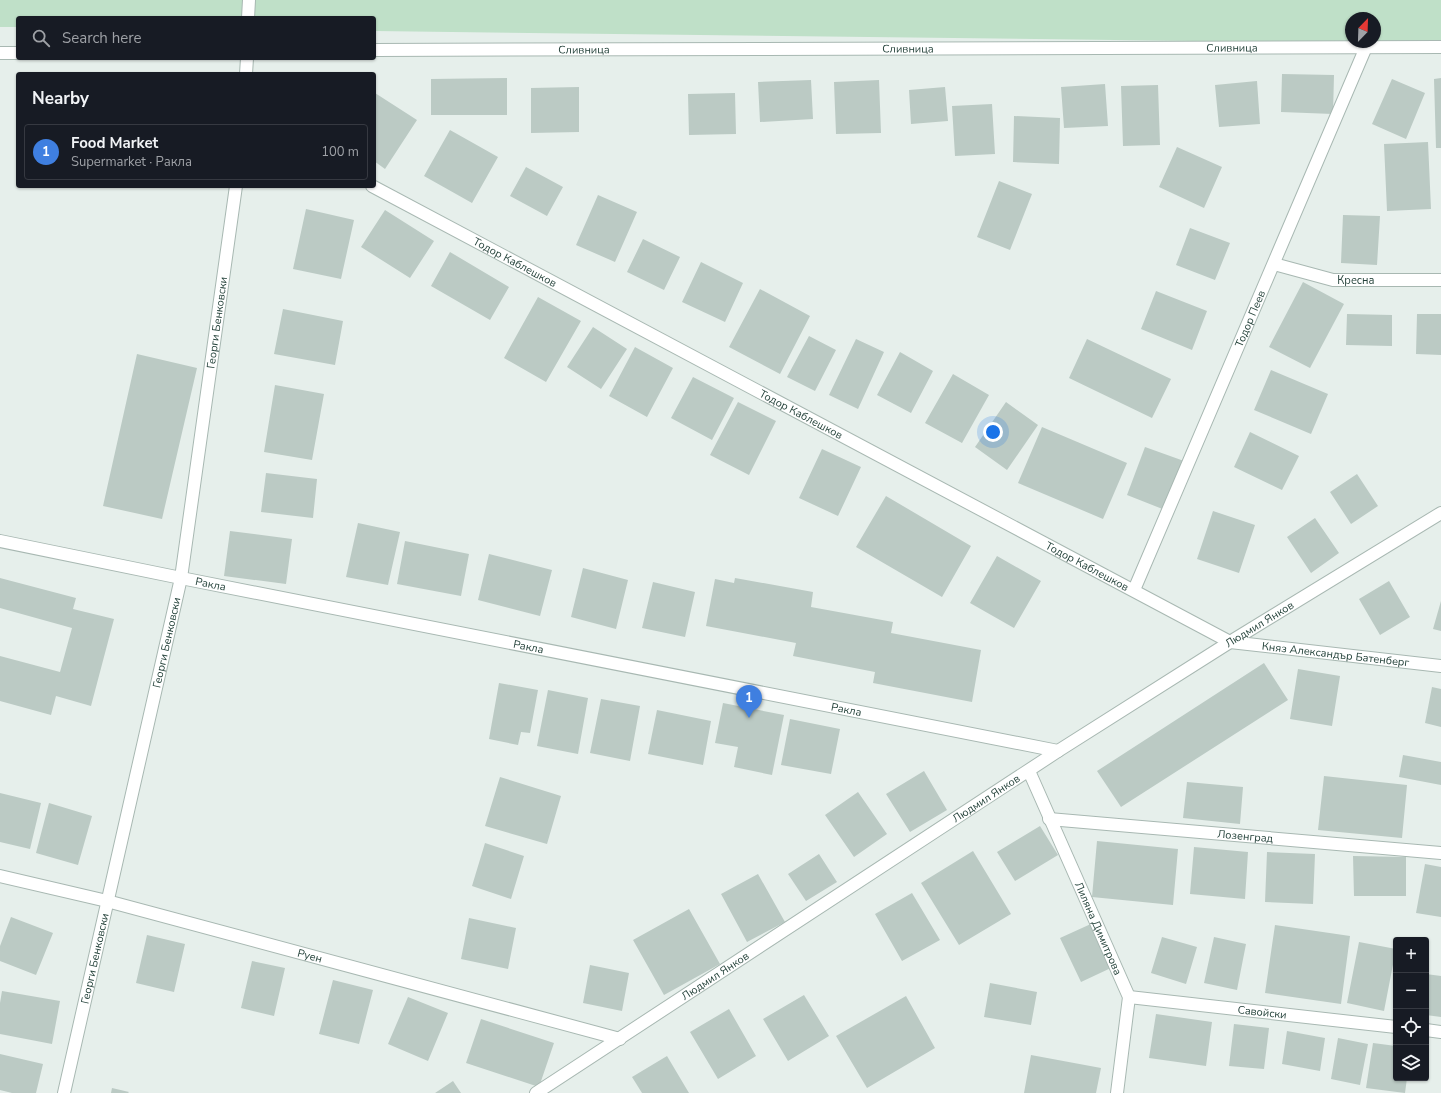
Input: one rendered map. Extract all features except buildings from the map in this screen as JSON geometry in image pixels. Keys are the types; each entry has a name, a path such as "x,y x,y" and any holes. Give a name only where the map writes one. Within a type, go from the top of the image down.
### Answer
{"street":[{"path":"248,16 249,0"},
{"name":"Сливница","path":"376,50 1345,47"},
{"name":"Сливница","path":"1381,47 1441,47"},
{"name":"Тодор Пеев","path":"1134,590 1366,48"},
{"path":"0,53 16,53"},
{"path":"246,60 246,72"},
{"name":"Георги Бенковски","path":"64,1093 181,578 236,188"},
{"name":"Тодор Каблешков","path":"376,188 1230,642"},
{"name":"Кресна","path":"1274,264 1333,280 1441,280"},
{"name":"Людмил Янков","path":"536,1093 1058,751 1230,642 1441,513"},
{"name":"Ракла","path":"0,540 181,578 1058,751"},
{"name":"Княз Александър Батенберг","path":"1230,642 1441,666"},
{"name":"Лиляна Димитрова","path":"1029,771 1129,997"},
{"name":"Лозенград","path":"1049,819 1441,853"},
{"name":"Руен","path":"0,876 107,901 620,1039"},
{"path":"1117,1093 1129,997"},
{"name":"Савойски","path":"1129,997 1393,1027"},
{"path":"1429,1030 1441,1032"}],"green space":[{"path":"0,0 1441,0 1441,44 1381,43 1381,12 1345,12 1345,43 376,31 376,16 16,16 16,27 0,27"}],"place":[{"name":"Food Market","path":"749,718"}]}
